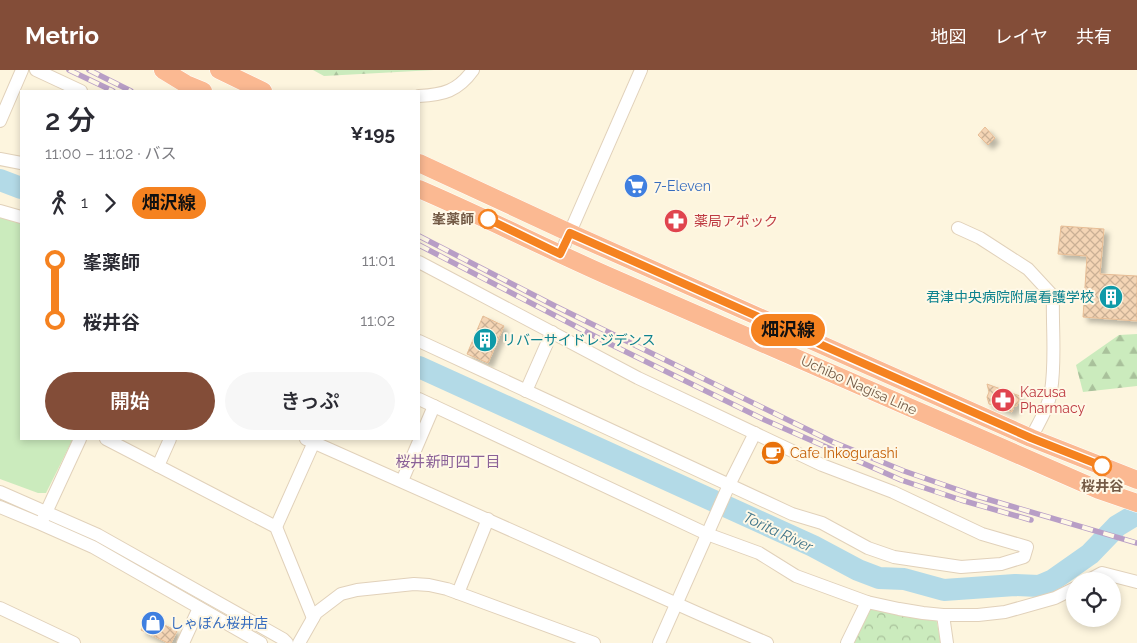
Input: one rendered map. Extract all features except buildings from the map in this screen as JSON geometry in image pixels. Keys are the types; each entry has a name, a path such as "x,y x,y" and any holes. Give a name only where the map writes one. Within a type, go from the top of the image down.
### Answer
{"highway":[{"path":"163,70 186,84 201,90"},
{"path":"219,70 261,90"},
{"name":"Uchibo Nagisa Line","path":"420,163 570,233 1031,438 1137,480"},
{"name":"Uchibo Nagisa Line","path":"420,189 560,254 1090,486 1131,501"}],"street":[{"path":"0,121 22,70"},
{"path":"36,70 78,90"},
{"path":"420,96 438,95 455,89 473,70"},
{"path":"560,254 641,70"},
{"path":"0,159 20,163"},
{"path":"0,210 20,217"},
{"path":"958,228 980,238 1028,270 1053,296 1054,363 1051,393 1042,417 1031,438"},
{"path":"420,263 638,378 822,465 893,492 982,534 1028,547 1024,558 1001,564 961,567 894,557 868,548 822,523 792,514 728,487 420,341"},
{"path":"526,391 552,332"},
{"path":"420,400 759,553 796,576 867,602 899,609 943,615 978,615 1005,612 1055,598 1066,592"},
{"path":"420,439 434,406"},
{"path":"659,643 728,487 755,433"},
{"path":"41,524 80,440"},
{"path":"108,440 276,528 313,618"},
{"path":"158,466 170,440"},
{"path":"276,528 310,440 767,643"},
{"path":"402,481 419,440"},
{"path":"0,492 98,535 284,639 287,643"},
{"path":"0,507 93,547 261,643"},
{"path":"458,593 488,519"},
{"path":"1121,578 1137,582"},
{"path":"299,643 316,613 340,594 357,590 429,584 594,643"},
{"path":"847,643 867,602"},
{"path":"183,643 199,608"},
{"path":"1,612 74,643"},
{"path":"943,615 947,643"}],"green space":[{"path":"313,70 434,70 324,76"},
{"path":"0,215 20,221 20,440 72,440 46,493 38,493 0,479"},
{"path":"1137,334 1137,386 1083,392 1076,365 1119,335"},
{"path":"866,609 936,618 941,643 850,643"}],"waterway":[{"name":"Torita River","path":"0,180 20,188"},
{"name":"Torita River","path":"420,367 813,546 858,570 879,578 904,579 944,590 1015,585 1039,586 1053,580 1090,554 1117,526 1137,514"}],"railway":[{"path":"69,70 111,90"},
{"path":"89,70 129,90"},
{"path":"420,237 557,307 833,442 904,471 973,495 1137,543"},
{"path":"420,246 606,342 765,420 901,480 1031,520"}],"bus line":[{"name":"畑沢線","path":"488,219 560,254 570,233 1031,438 1102,466"}],"place":[{"name":"7-Eleven","path":"636,186"},
{"name":"峯薬師","path":"488,219"},
{"name":"薬局アポック","path":"676,221"},
{"name":"君津中央病院附属看護学校","path":"1111,297"},
{"name":"リバーサイドレジデンス","path":"485,340"},
{"name":"Kazusa Pharmacy","path":"1003,400"},
{"name":"Cafe Inkogurashi","path":"773,453"},
{"name":"桜井谷","path":"1102,466"},
{"name":"しゃぼん桜井店","path":"153,623"}],"district":[{"name":"桜井新町四丁目","path":"448,462"}]}
